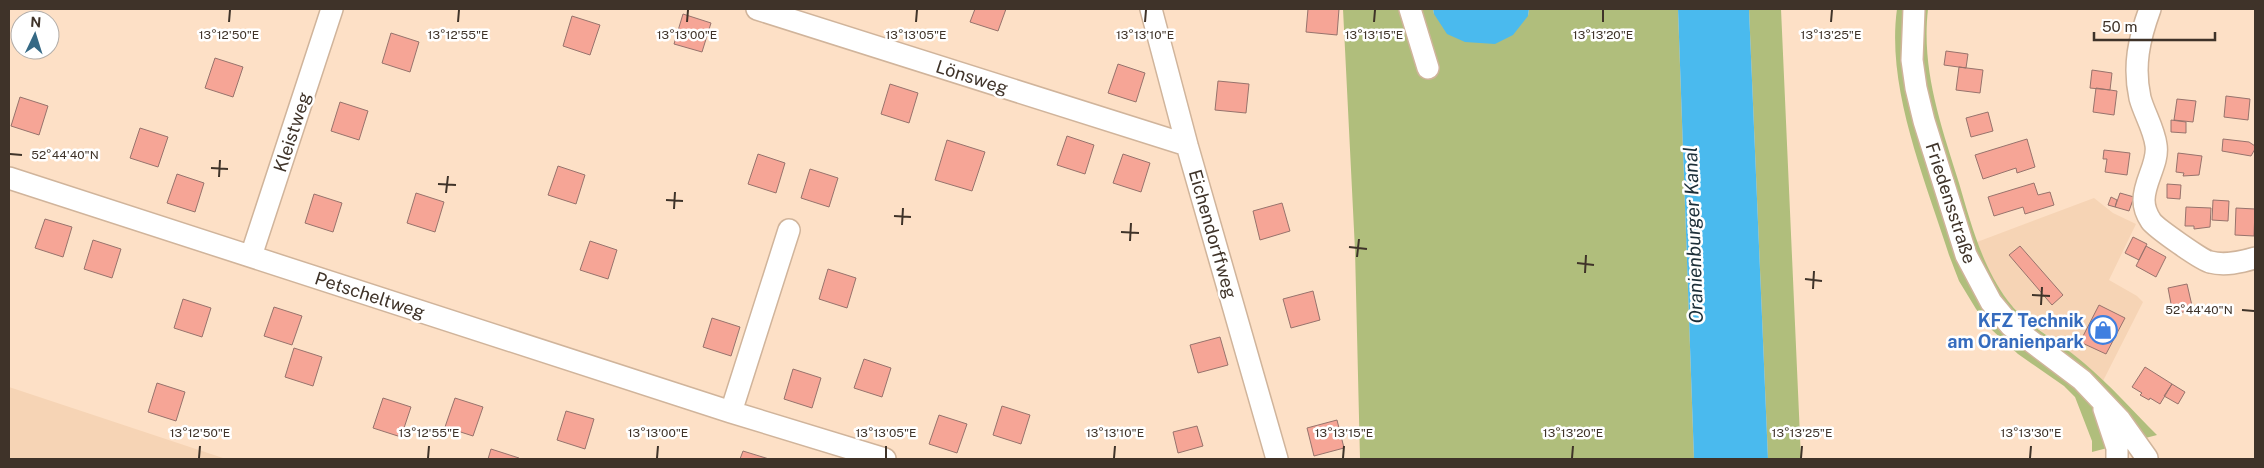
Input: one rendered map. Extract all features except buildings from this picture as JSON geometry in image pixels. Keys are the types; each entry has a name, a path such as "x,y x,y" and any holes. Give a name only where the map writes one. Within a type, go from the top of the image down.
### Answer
{"street":[{"name":"Kleistweg","path":"251,256 332,9"},
{"name":"Lönsweg","path":"757,9 1188,145"},
{"name":"Eichendorffweg","path":"1151,9 1278,459"},
{"path":"1410,9 1428,68"},
{"name":"Friedensstraße","path":"1914,9 1912,60 1916,88 1963,246 1973,271 1991,302 2011,326 2068,369 2120,420 2148,459"},
{"path":"2150,9 2139,38 2136,69 2140,98 2156,145 2155,160 2144,201 2146,211 2152,223 2209,262 2233,264 2255,258"},
{"name":"Petscheltweg","path":"9,178 731,412 885,459"},
{"path":"731,412 789,230"},
{"name":"Friedensstraße","path":"2103,404 2115,441 2117,459"},
{"path":"2126,459 2134,457 2148,459"}],"shaded area":[{"path":"2094,198 2113,213 2136,224 2109,280 2137,296 2143,302 2103,381 2084,363 2028,321 2008,302 1988,270 1977,242"},
{"path":"9,387 226,459 9,459"}],"green space":[{"path":"1343,9 1433,9 1434,14 1528,16 1529,9 1678,9 1694,459 1360,459 1355,250"},
{"path":"1749,9 1781,9 1801,459 1768,459"},
{"path":"1897,9 1928,9 1927,54 1939,119 1973,229 1984,259 1999,288 2025,319 2094,371 2157,435 2092,452 2092,441 2075,397 2064,386 2018,354 1992,330 1976,309 1959,281 1949,255 1910,133 1902,102 1897,70 1895,39"}],"water":[{"path":"1433,9 1529,9 1528,16 1513,35 1495,44 1465,42 1447,34 1434,14"},
{"name":"Oranienburger Kanal","path":"1678,9 1749,9 1768,459 1694,459"}],"place":[{"name":"KFZ Technik am Oranienpark","path":"2103,330"}]}
